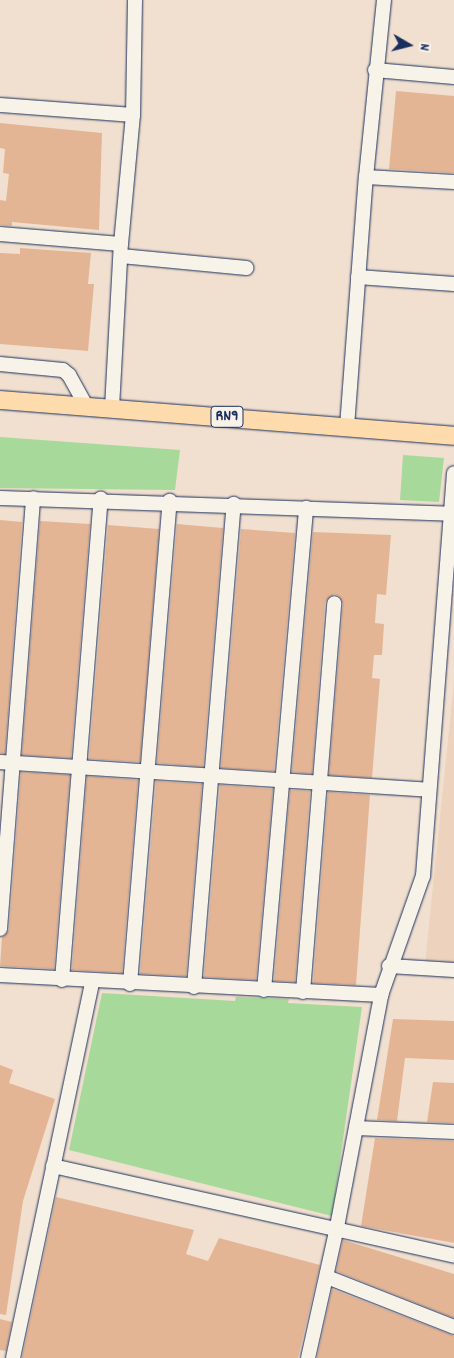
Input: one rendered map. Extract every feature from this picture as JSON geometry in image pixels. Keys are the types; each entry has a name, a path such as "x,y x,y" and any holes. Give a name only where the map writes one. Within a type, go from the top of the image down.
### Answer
{"main road":[{"name":"RN9","path":"0,400 454,436"}],"street":[{"path":"112,408 121,250 133,115 135,0"},
{"path":"347,427 375,70 384,0"},
{"path":"375,70 454,77"},
{"path":"0,105 133,115"},
{"path":"366,176 454,182"},
{"path":"0,234 246,268"},
{"path":"358,276 454,284"},
{"path":"0,364 63,370 69,375 86,406"},
{"path":"308,1358 327,1277 381,995 389,966 423,876 454,474"},
{"path":"0,498 170,501 451,514"},
{"path":"0,930 6,762 32,498"},
{"path":"62,980 101,499"},
{"path":"130,984 170,501"},
{"path":"194,987 234,504"},
{"path":"264,990 306,508"},
{"path":"304,992 334,603"},
{"path":"6,762 429,790"},
{"path":"389,966 454,970"},
{"path":"0,975 130,984 381,995"},
{"path":"13,1358 92,982"},
{"path":"356,1128 454,1132"},
{"path":"53,1166 336,1232 454,1256"},
{"path":"327,1277 454,1327"}],"shaded area":[{"path":"454,681 454,963 425,963"}],"green space":[{"path":"0,437 180,450 175,490 0,488"},
{"path":"403,455 444,458 439,502 400,500"},
{"path":"102,993 235,1001 236,997 289,999 288,1003 362,1007 332,1216 69,1150"}],"building":[{"path":"396,91 454,96 454,173 389,169"},
{"path":"0,123 102,133 99,230 12,222 12,226 0,225 0,200 6,201 9,174 3,173 5,149 0,148"},
{"path":"20,248 91,253 88,284 94,284 88,351 0,344 0,253 20,254"},
{"path":"0,520 22,522 5,754 0,753"},
{"path":"40,521 90,524 71,758 22,755"},
{"path":"177,524 223,528 203,767 157,763"},
{"path":"108,525 159,529 140,762 89,759"},
{"path":"241,529 295,533 274,771 221,768"},
{"path":"313,532 391,535 386,595 377,594 375,623 384,624 382,655 374,655 372,678 380,679 372,778 329,775 343,604 339,596 334,594 325,602 312,774 292,772"},
{"path":"21,772 70,775 54,969 0,966 2,937 9,930"},
{"path":"87,776 138,780 122,973 72,970"},
{"path":"156,781 202,784 186,976 140,974"},
{"path":"220,785 273,789 256,980 204,977"},
{"path":"290,790 310,791 295,982 274,981"},
{"path":"328,792 370,795 356,985 313,983"},
{"path":"393,1019 454,1021 454,1060 405,1058 397,1121 377,1120"},
{"path":"0,1065 13,1070 9,1083 55,1099 23,1201 6,1315 0,1314"},
{"path":"433,1082 454,1083 454,1123 427,1122"},
{"path":"375,1138 454,1141 454,1243 361,1226"},
{"path":"56,1197 194,1230 186,1254 208,1261 219,1238 320,1265 298,1358 22,1358"},
{"path":"343,1240 454,1274 454,1318 336,1271"},
{"path":"332,1289 454,1336 454,1358 317,1358"},
{"path":"0,1319 12,1322 6,1351 0,1350"}]}
